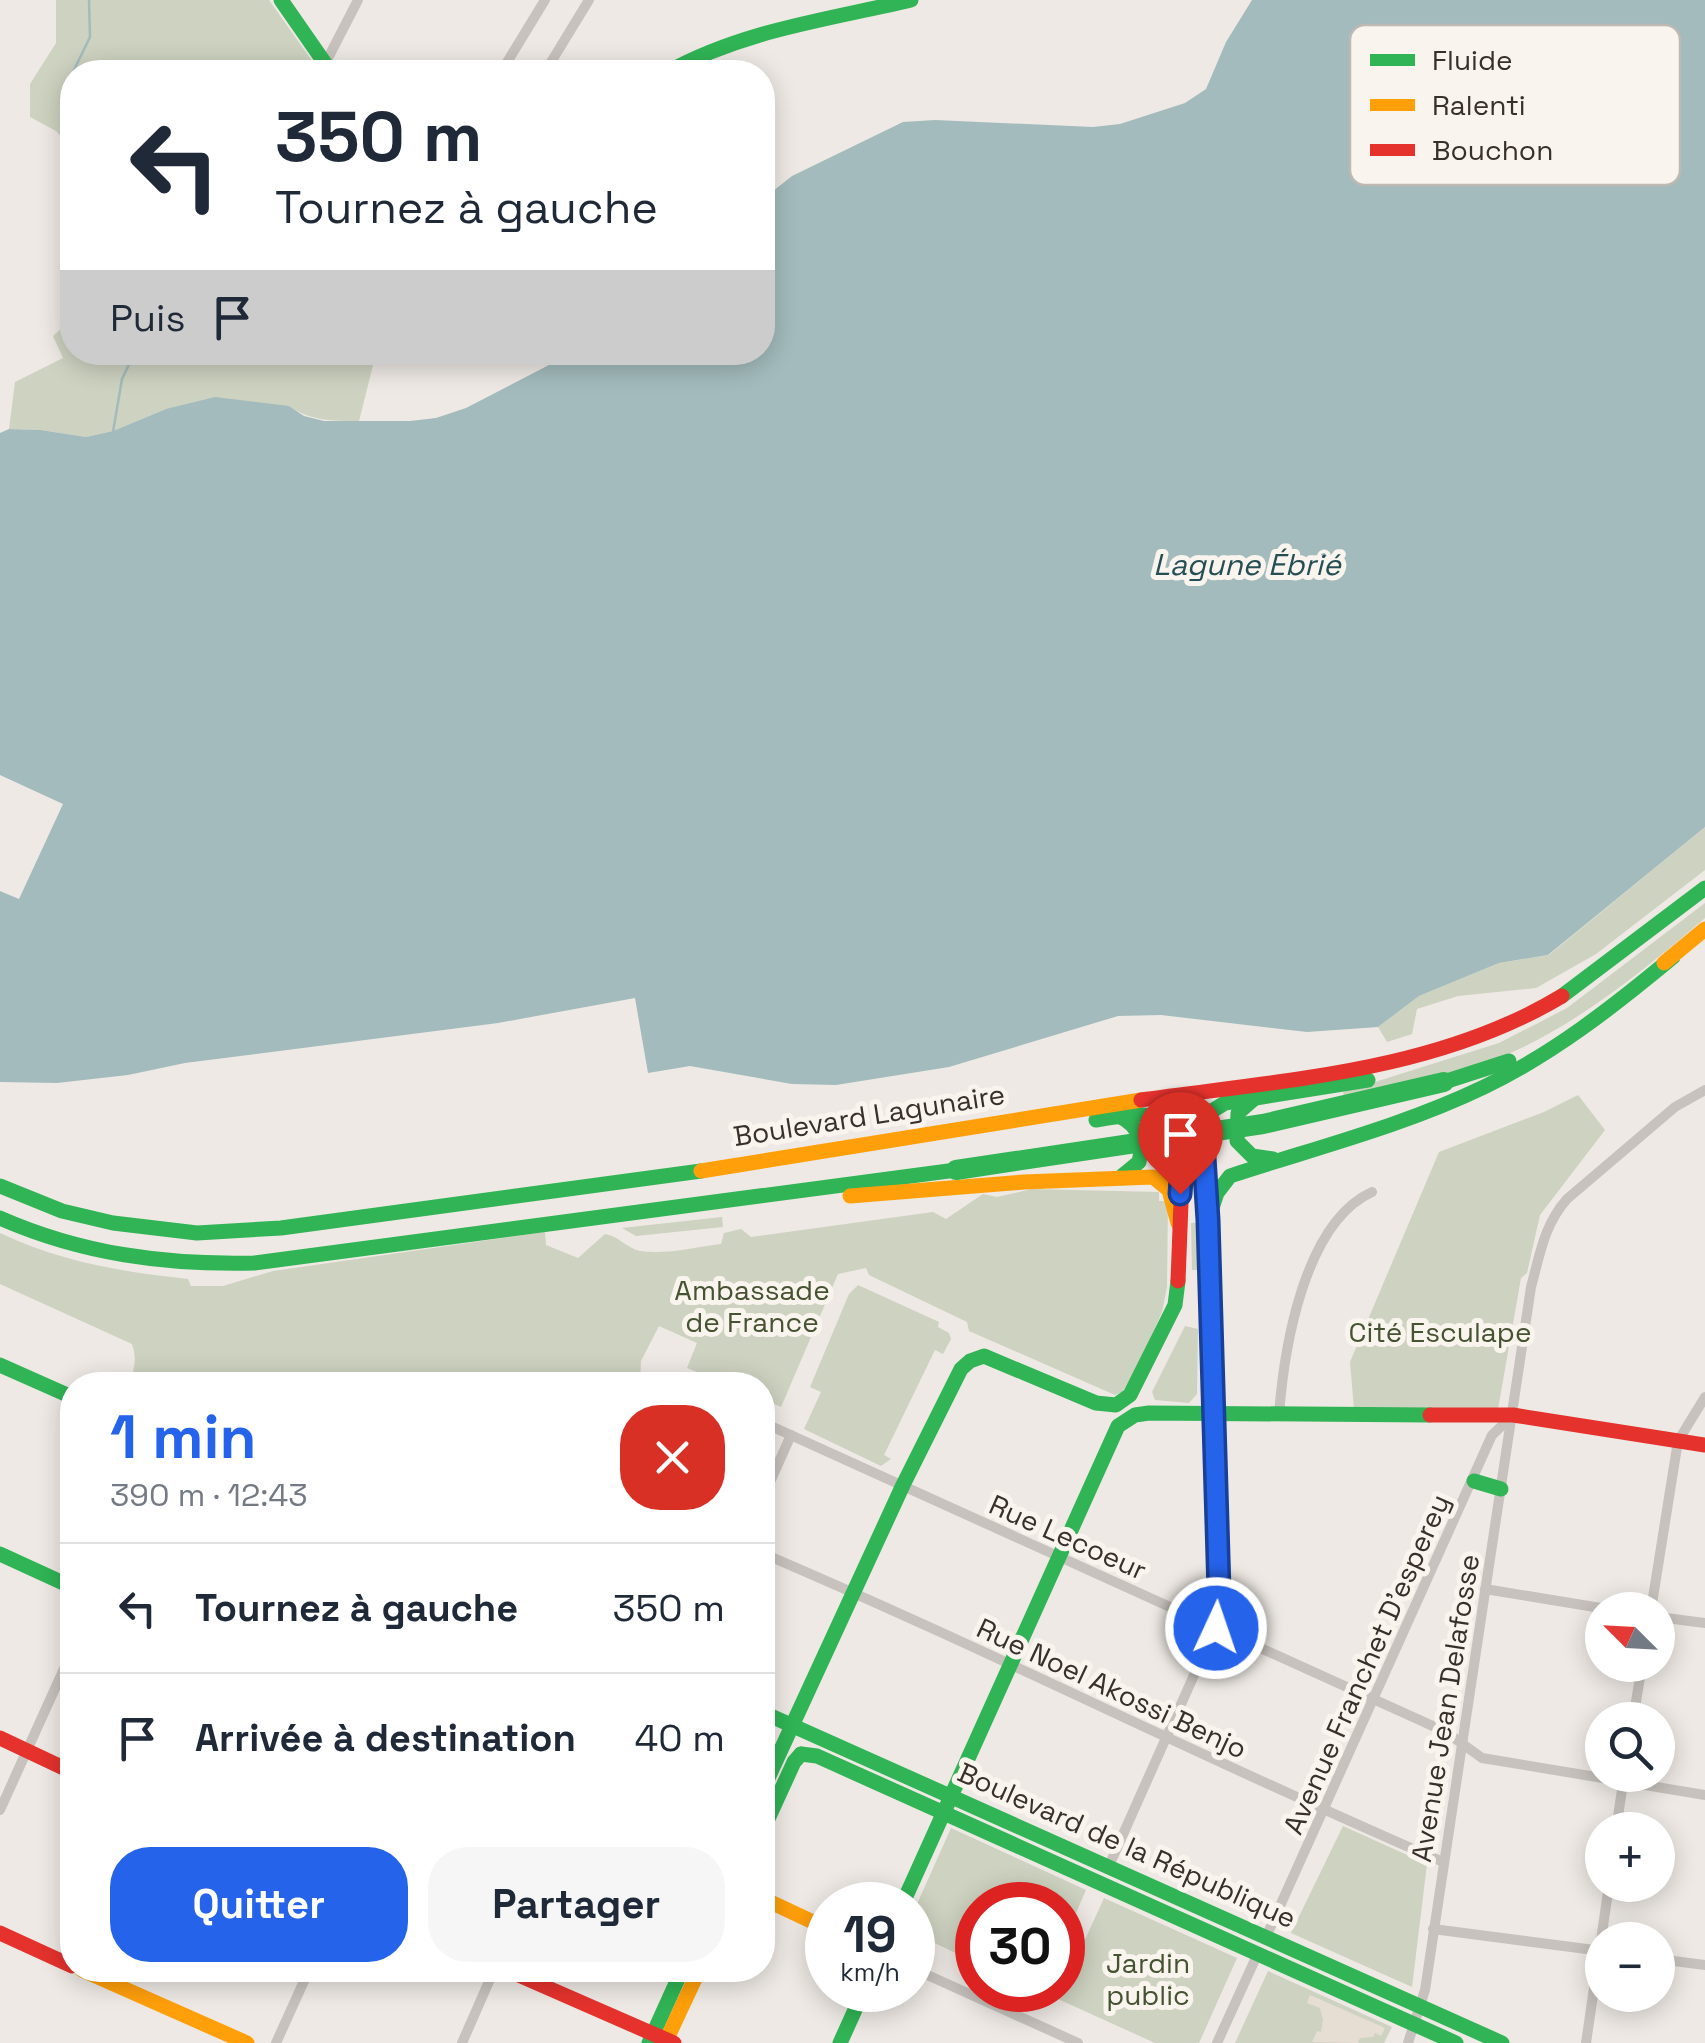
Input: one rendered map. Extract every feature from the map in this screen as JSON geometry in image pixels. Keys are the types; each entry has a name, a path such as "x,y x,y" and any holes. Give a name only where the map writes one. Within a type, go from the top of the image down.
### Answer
{"main road":[{"path":"692,60 735,38 771,28 911,0"},
{"path":"290,5 323,60"},
{"name":"Boulevard Lagunaire","path":"0,1186 62,1210 114,1223 214,1232 281,1228 600,1186 959,1127 1350,1070 1428,1053 1495,1030 1559,998 1705,888"},
{"path":"1208,1220 1217,1194 1230,1176 1455,1100 1499,1078 1594,1021 1705,929"},
{"path":"0,1218 83,1248 120,1256 204,1265 254,1263 819,1190 1250,1127 1343,1110 1497,1066 1533,1051 1577,1025 1673,957"},
{"path":"1096,1403 1124,1402 1170,1318 1178,1282 1183,1151 1190,1132 1213,1109 1225,1103 1376,1078 1428,1053"},
{"path":"1257,1097 1238,1113 1237,1140 1248,1155 1262,1161 1287,1157"},
{"path":"1118,1116 1136,1126 1142,1143 1140,1162 1122,1176"},
{"path":"959,1127 1039,1126 1118,1116 1162,1116 1190,1132 1204,1158 1212,1414"},
{"path":"819,1190 861,1197 1122,1176 1153,1177 1166,1184 1178,1222"},
{"path":"1178,1282 1194,1272 1209,1284"},
{"path":"1148,1413 1143,1398 1156,1347"},
{"path":"775,1765 903,1485 961,1369 976,1358 994,1359 1096,1403 1113,1415 1118,1426"},
{"path":"0,1366 60,1393"},
{"path":"912,1882 1118,1426 1135,1416 1513,1416 1705,1445"},
{"path":"1474,1481 1501,1489"},
{"path":"0,1554 60,1581"},
{"name":"Boulevard de la République","path":"775,1718 948,1804 1262,1945"},
{"path":"775,1804 802,1754 794,1726"},
{"path":"0,1738 60,1766"},
{"name":"Boulevard de la République","path":"802,1754 948,1804 1108,1868 1456,2043"},
{"path":"775,1904 805,1918"},
{"path":"0,1933 60,1960"},
{"path":"109,1982 246,2043"},
{"path":"533,1982 661,2040"},
{"path":"661,2040 678,1982"},
{"path":"661,2040 692,1982"},
{"path":"840,2043 854,2012"},
{"name":"Boulevard de la République","path":"1415,2025 1502,2043"}],"street":[{"path":"332,60 358,0"},
{"path":"509,60 545,0"},
{"path":"552,60 589,0"},
{"name":"Avenue Jean Delafosse","path":"1415,2025 1463,1744 1531,1288 1545,1232 1554,1214 1661,1119 1705,1090"},
{"path":"1279,1414 1289,1329 1314,1260 1344,1211 1372,1192"},
{"path":"1654,1592 1678,1440 1705,1397"},
{"path":"1108,1868 1216,1628 1219,1591 1212,1414"},
{"name":"Avenue Franchet D'esperey","path":"1218,2043 1492,1435 1513,1416"},
{"name":"Rue Lecoeur","path":"775,1428 1374,1698 1446,1732 1482,1758 1585,1773"},
{"path":"775,1471 791,1435"},
{"name":"Rue Noel Akossi Benjo","path":"775,1559 1324,1811 1444,1862"},
{"path":"1486,1589 1585,1605"},
{"path":"1675,1619 1705,1622"},
{"path":"0,1810 60,1678"},
{"name":"Rue Lecoeur","path":"1675,1789 1705,1795"},
{"path":"1432,1929 1585,1948"},
{"path":"1675,1961 1705,1965"},
{"path":"935,1978 1078,2043"},
{"path":"276,2043 304,1982"},
{"path":"462,2043 489,1982"},
{"path":"1586,2043 1591,2012"}],"green space":[{"path":"56,0 269,0 312,60 60,60 60,135 30,117 30,84 56,43"},
{"path":"60,330 60,351 53,336"},
{"path":"60,360 60,365 373,365 359,421 314,417 289,406 166,409 113,431 86,437 9,429 15,382"},
{"path":"1705,827 1705,870 1596,954 1536,988 1458,996 1417,1009 1412,1034 1387,1042 1378,1027 1419,996 1499,963 1549,955"},
{"path":"1705,903 1705,918 1682,938 1605,998 1550,1033 1476,1066 1345,1101 1343,1092 1499,1043 1567,1008"},
{"name":"Cité Esculape","path":"1578,1095 1605,1130 1540,1215 1527,1273 1521,1278 1498,1409 1354,1409 1350,1362 1439,1152"},
{"name":"Ambassade de France","path":"1032,1189 1159,1192 1159,1201 1168,1201 1167,1287 1162,1312 1134,1375 1122,1392 1115,1395 969,1331 967,1322 869,1275 866,1268 838,1274 781,1407 775,1404 775,1372 697,1372 687,1368 697,1343 659,1326 641,1361 641,1372 133,1372 132,1344 0,1284 0,1233 92,1264 188,1279 191,1286 223,1286 273,1271 545,1232 546,1245 578,1258 605,1234 640,1251 660,1252 721,1244 724,1233 741,1229 751,1237 933,1212 946,1219 983,1194 997,1197"},
{"path":"722,1217 723,1227 636,1236 622,1228"},
{"path":"1202,1222 1203,1270 1192,1270 1191,1223"},
{"path":"858,1285 939,1322 938,1327 949,1333 951,1339 943,1354 935,1350 884,1455 891,1459 881,1466 804,1429 821,1392 810,1387 849,1294"},
{"path":"1185,1326 1198,1329 1197,1394 1189,1403 1155,1400 1152,1392"},
{"path":"1343,1826 1427,1864 1412,1987 1291,1933"},
{"path":"951,1828 1069,1882 955,1882 955,1953 935,1943 935,1882 927,1882"},
{"name":"Jardin public","path":"1104,1898 1237,1958 1199,2043 1155,2043 1085,2011 1085,1940"},
{"path":"1268,1971 1392,2027 1384,2043 1235,2043"}],"shaded area":[{"path":"1310,1995 1385,2028 1381,2036 1375,2033 1373,2037 1360,2038 1358,2043 1312,2042 1317,2031 1321,2032 1323,2020 1320,2008 1307,2003"}],"water":[{"name":"Lagune Ébrié","path":"1252,0 1705,0 1705,827 1548,955 1499,963 1419,996 1378,1027 1307,1032 1161,1015 1118,1016 949,1067 836,1085 792,1084 690,1066 648,1073 635,998 498,1023 185,1063 128,1075 57,1083 0,1082 0,891 19,899 63,804 0,775 0,433 9,429 41,430 86,437 113,431 166,409 215,397 289,406 304,416 324,421 410,421 466,408 549,365 775,365 775,189 792,176 903,122 1093,127 1120,124 1185,103 1206,89 1226,42"}],"waterway":[{"path":"79,60 90,37 89,0"},
{"path":"113,432 122,379 129,365"}],"traffic: fast":[{"path":"281,0 323,60"},
{"path":"693,60 756,36 911,0"},
{"path":"1562,996 1705,888"},
{"path":"1208,1220 1217,1193 1230,1176 1390,1125 1484,1087 1582,1028 1673,957"},
{"path":"1444,1082 1509,1061"},
{"path":"1096,1120 1133,1115 1157,1117 1190,1133 1202,1117 1225,1103 1368,1080"},
{"path":"956,1170 1263,1124 1444,1082"},
{"path":"1255,1098 1238,1113 1237,1141 1252,1156 1273,1159"},
{"path":"1119,1116 1135,1129 1141,1147 1139,1162 1122,1176"},
{"path":"0,1218 62,1240 124,1255 188,1262 254,1263 956,1170"},
{"path":"0,1186 62,1211 113,1223 197,1233 281,1228 701,1171"},
{"path":"775,1763 961,1369 984,1356 1096,1403 1116,1405 1130,1395 1175,1305 1178,1281"},
{"path":"0,1365 60,1392"},
{"path":"912,1882 1118,1426 1135,1415 1149,1413 1430,1415"},
{"path":"1474,1481 1501,1489"},
{"path":"0,1554 60,1582"},
{"path":"775,1718 1502,2043"},
{"path":"801,1754 817,1756 1456,2043"},
{"path":"775,1804 801,1754"},
{"path":"649,2043 677,1982"},
{"path":"840,2043 854,2012"}],"traffic: slow":[{"path":"1664,963 1705,929"},
{"path":"701,1171 1141,1100"},
{"path":"1190,1133 1201,1150 1205,1168 1213,1414"},
{"path":"850,1196 1024,1182 1153,1177 1169,1190 1178,1223"},
{"path":"775,1904 805,1918"},
{"path":"109,1982 247,2043"},
{"path":"665,2043 693,1982"}],"traffic: jam":[{"path":"1141,1100 1303,1078 1411,1057 1463,1042 1562,996"},
{"path":"1178,1281 1183,1151 1190,1133"},
{"path":"1430,1415 1513,1415 1705,1445"},
{"path":"0,1738 60,1766"},
{"path":"0,1933 60,1960"},
{"path":"534,1982 674,2043"}],"route":[{"path":"1180,1194 1183,1151 1190,1132 1204,1158 1208,1220 1219,1591 1216,1628"}]}
